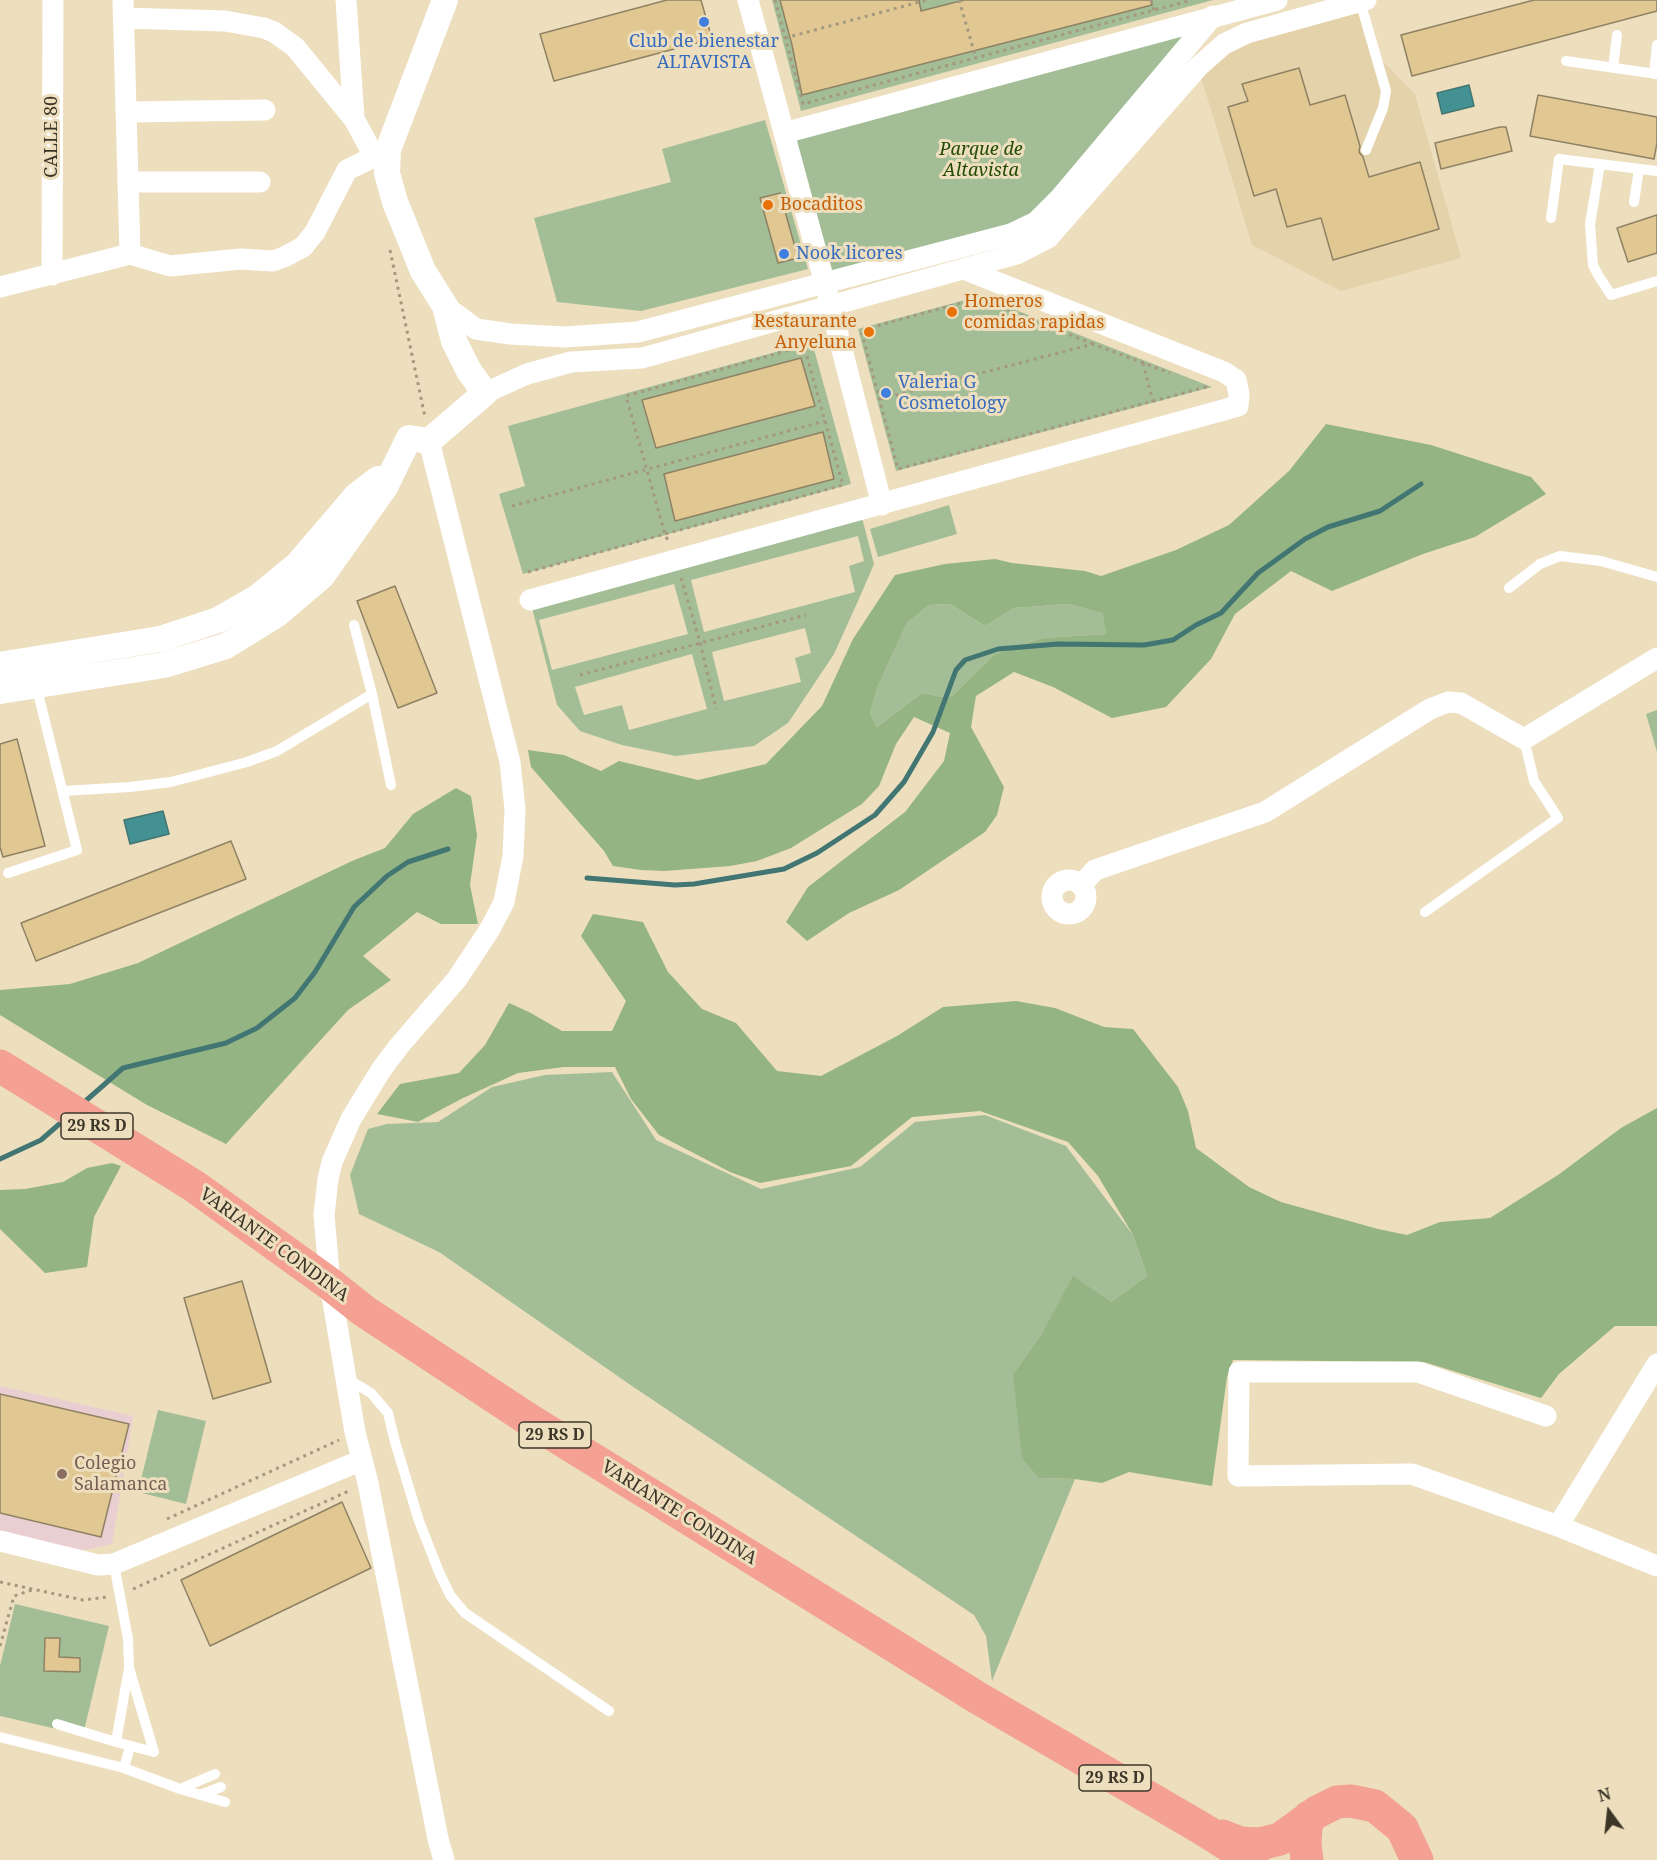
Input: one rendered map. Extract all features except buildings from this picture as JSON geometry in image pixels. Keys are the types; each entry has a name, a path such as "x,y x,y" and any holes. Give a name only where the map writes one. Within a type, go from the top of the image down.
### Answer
{"highway":[{"name":"VARIANTE CONDINA","path":"0,1066 194,1186 364,1311 528,1419 978,1698 1252,1860"},
{"path":"1201,1828 1240,1843 1260,1844 1280,1839 1309,1817 1337,1802 1351,1801 1375,1806 1402,1828 1417,1860"},
{"path":"1307,1860 1306,1836 1309,1817"}],"street":[{"name":"CALLE 80","path":"52,0 52,275"},
{"path":"346,0 354,119"},
{"path":"0,286 130,254 170,266 241,259 273,261 303,247 315,232 347,170 381,153 445,0"},
{"path":"748,0 882,505"},
{"path":"784,133 1277,0"},
{"path":"0,691 164,665 226,646 276,615 322,576 385,487 409,438 429,441 485,393 527,374 571,362 642,357 966,270 1017,254 1048,238 1198,67 1224,44 1247,33 1362,0"},
{"path":"130,254 124,9 264,28 274,32 295,47 381,153 395,202 423,270 445,306 454,341 469,371 485,393"},
{"path":"445,306 476,329 510,334 565,337 638,332 1011,234 1036,222 1060,198 1213,16"},
{"path":"126,112 265,111"},
{"path":"128,182 260,182"},
{"path":"530,600 1239,406 1236,381 1224,372 966,270"},
{"path":"429,441 510,762 515,809 513,856 504,902 490,929 457,979 381,1070 351,1119 338,1145 328,1179 325,1223 330,1284 355,1432 368,1482 444,1860"},
{"path":"0,665 160,639 218,620 258,597 298,564 357,495 378,478 387,480"},
{"path":"1081,885 1095,870 1265,812 1430,709 1448,702 1461,703 1524,740 1657,658"},
{"path":"1558,1526 1657,1364"},
{"path":"1546,1416 1418,1372 1239,1372 1238,1476 1412,1474 1558,1526 1657,1566"},
{"path":"0,1541 98,1566 114,1564 362,1460"}],"lane":[{"path":"1362,0 1386,91 1383,108 1366,150"},
{"path":"1613,68 1617,35"},
{"path":"1566,61 1655,74 1657,45"},
{"path":"1551,218 1560,159 1657,171"},
{"path":"1600,164 1590,224 1593,265 1611,295 1657,280"},
{"path":"1634,202 1639,169"},
{"path":"1509,588 1540,564 1560,556 1601,561 1657,577"},
{"path":"354,625 372,694 391,785"},
{"path":"8,873 77,850 36,685"},
{"path":"63,791 171,782 247,762 277,751 372,694"},
{"path":"1425,912 1558,818 1534,781 1524,740"},
{"path":"346,1378 371,1393 388,1413 420,1521 450,1595 465,1613 609,1711"},
{"path":"114,1564 128,1639 129,1668 116,1742"},
{"path":"57,1724 130,1747 154,1752 129,1668"},
{"path":"0,1737 124,1768 180,1789 225,1802"},
{"path":"124,1768 130,1747"},
{"path":"180,1789 215,1774"},
{"path":"200,1795 220,1787"}],"path":[{"path":"775,0 803,104 1192,0"},
{"path":"785,38 927,0"},
{"path":"959,0 976,58"},
{"path":"1151,0 1154,10"},
{"path":"390,247 429,441"},
{"path":"1174,375 979,298 861,330 898,469 1206,387 1196,383"},
{"path":"881,399 1094,344"},
{"path":"528,572 665,534 843,484 804,346 626,396 665,534 676,561 700,642 716,709"},
{"path":"1143,363 1153,402"},
{"path":"512,506 825,421"},
{"path":"579,675 806,615"},
{"path":"165,1520 355,1432"},
{"path":"0,1582 83,1600 120,1595 368,1482"},
{"path":"0,1646 14,1596 34,1589"}],"shaded area":[{"path":"1360,1 1376,54 1415,94 1461,258 1341,291 1252,245 1198,67 1224,44"},
{"name":"Colegio Salamanca","path":"0,1386 133,1416 112,1544 90,1549 68,1550 0,1532"}],"green space":[{"path":"772,0 1213,0 801,111"},
{"name":"Parque de Altavista","path":"1213,16 1036,222 825,284 784,133"},
{"path":"765,120 808,269 641,311 557,302 534,218 671,182 662,149"},
{"path":"980,296 1212,387 896,471 858,329"},
{"path":"812,342 851,484 523,574 499,494 525,486 508,426"},
{"path":"1326,424 1431,445 1531,477 1546,494 1475,537 1423,554 1332,591 1291,571 1235,614 1211,659 1166,707 1112,718 1053,687 1014,672 976,696 971,727 1004,787 997,815 985,832 899,890 849,913 807,941 786,922 808,887 905,812 944,761 950,733 914,717 896,744 879,786 862,804 791,848 757,861 730,866 665,871 613,866 604,851 531,767 528,750 564,755 601,771 619,761 698,780 766,764 822,706 853,639 895,575 945,564 995,559 1085,571 1101,576 1176,550 1229,525 1289,471","holes":["950,604 985,626 1014,608 1068,604 1103,613 1106,634 1043,638 995,654 952,696 943,697 922,693 877,727 870,713 877,688 907,623 929,605"]},
{"path":"949,505 957,534 878,557 870,529"},
{"path":"860,510 874,564 834,654 788,723 754,746 676,756 622,745 580,731 557,705 530,600","holes":["858,536 864,561 849,566 855,592 704,632 691,580","674,584 688,634 552,670 539,620","805,628 811,653 795,658 801,682 724,701 712,652","692,654 707,709 629,730 622,705 584,715 575,687"]},
{"path":"950,604 985,626 1014,608 1068,604 1104,613 1106,634 1043,638 995,654 952,696 943,697 922,693 877,727 870,713 877,688 907,623 929,605"},
{"path":"1657,710 1657,752 1646,714"},
{"path":"456,788 471,796 477,835 470,885 478,924 441,924 417,912 363,956 391,980 348,1010 226,1144 147,1105 0,1015 0,990 70,984 138,963 352,861 385,848 413,814"},
{"path":"593,914 643,922 668,972 702,1009 736,1023 777,1071 821,1076 897,1036 943,1007 1016,1001 1055,1008 1104,1027 1133,1029 1178,1087 1188,1111 1196,1148 1249,1187 1281,1202 1407,1235 1440,1222 1490,1218 1558,1175 1621,1128 1657,1108 1657,1326 1615,1326 1559,1374 1541,1398 1424,1362 1233,1360 1227,1377 1212,1486 1129,1472 1102,1483 1075,1479 1039,1478 1022,1458 1013,1374 1043,1332 1073,1276 1111,1302 1147,1276 1133,1235 1098,1176 1068,1142 980,1111 912,1117 851,1166 760,1183 730,1172 659,1135 631,1099 615,1067 564,1067 518,1073 418,1122 377,1114 400,1084 459,1073 485,1045 509,1003 562,1031 612,1031 626,1001 581,936"},
{"path":"612,1072 656,1140 761,1189 860,1167 915,1122 985,1115 1066,1146 1133,1235 1147,1276 1111,1302 1043,1332 1013,1374 1039,1478 1075,1479 992,1681 986,1636 974,1615 629,1384 439,1252 359,1214 350,1175 368,1129 387,1124 438,1122 492,1087 545,1075"},
{"path":"112,1163 121,1166 94,1217 87,1267 45,1273 0,1229 0,1190 25,1189 63,1182 87,1168"},
{"path":"158,1410 206,1421 186,1504 138,1492"},
{"path":"15,1604 109,1626 83,1735 0,1716 0,1666"}],"water":[{"path":"1469,85 1474,106 1442,114 1437,93"},
{"path":"163,811 169,834 130,844 124,820"}],"waterway":[{"path":"587,878 675,885 784,869 817,853 875,815 904,782 933,732 956,670 965,660 998,649 1058,644 1144,645 1173,640 1221,613 1258,573 1305,539 1328,527 1380,511 1421,484"},
{"path":"81,1105 123,1068 226,1043 257,1028 295,998 315,972 354,907 387,876 408,862 448,849"},
{"path":"0,1159 41,1140 65,1119"}],"place":[{"name":"Club de bienestar ALTAVISTA","path":"704,22"},
{"name":"Bocaditos","path":"768,205"},
{"name":"Nook licores","path":"784,254"},
{"name":"Homeros comidas rapidas","path":"952,312"},
{"name":"Restaurante Anyeluna","path":"869,332"},
{"name":"Valeria G Cosmetology","path":"886,393"},
{"name":"Colegio Salamanca","path":"62,1474"}]}
